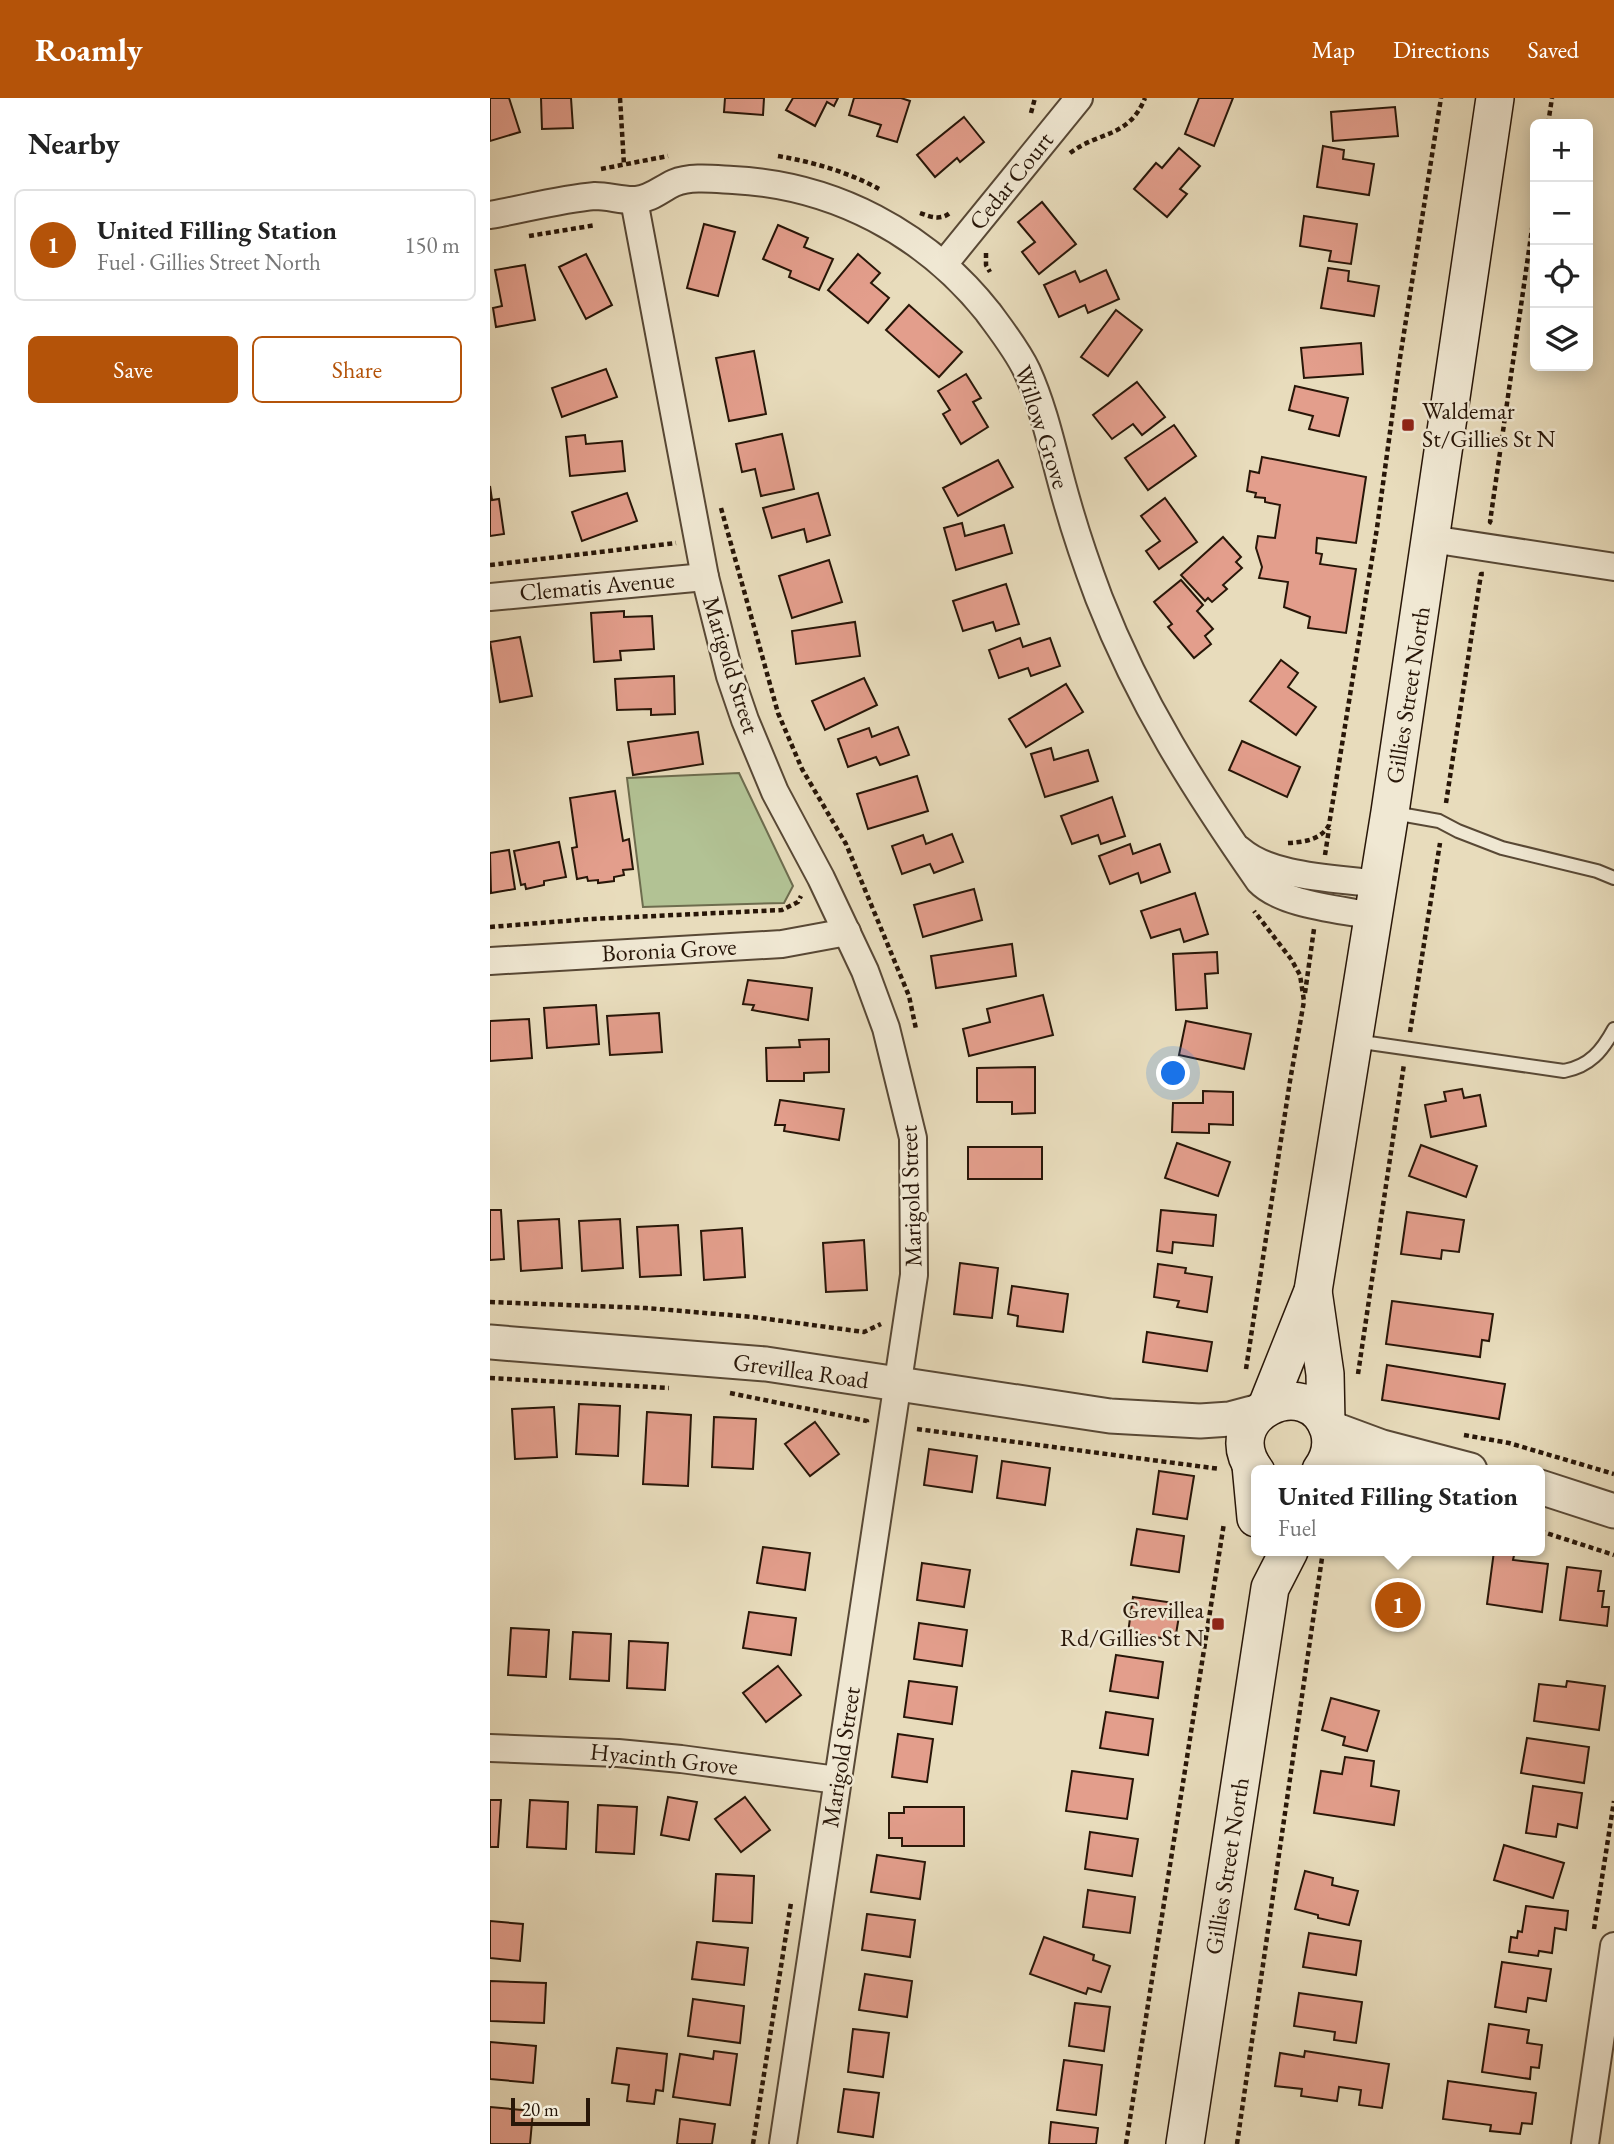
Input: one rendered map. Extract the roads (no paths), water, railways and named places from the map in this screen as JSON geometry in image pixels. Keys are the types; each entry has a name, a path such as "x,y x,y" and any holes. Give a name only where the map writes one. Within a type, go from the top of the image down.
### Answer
{"main road":[{"name":"Gillies Street North","path":"1241,1516 1247,1466 1246,1433 1251,1421 1264,1409 1313,1292 1390,812 1495,98"},
{"name":"Gillies Street North","path":"1313,1292 1324,1365 1327,1425 1331,1444 1324,1465"},
{"path":"1264,1409 1281,1401 1303,1403 1316,1411 1327,1425"},
{"name":"Gillies Street North","path":"1263,1556 1270,1588"},
{"name":"Gillies Street North","path":"1185,2144 1270,1588 1286,1556"}],"street":[{"name":"Cedar Court","path":"944,264 1079,98"},
{"name":"Willow Grove","path":"490,215 594,197 634,200 652,196 674,183 688,180 733,180 782,185 840,202 872,216 897,230 944,264 999,326 1027,371 1045,419 1082,551 1119,646 1158,727 1197,791 1259,881 1274,892 1295,899 1375,900"},
{"name":"Marigold Street","path":"634,200 705,577 723,652 745,720 781,804 847,932 879,1007 913,1138 914,1275 783,2144"},
{"path":"1431,539 1614,567"},
{"name":"Clematis Avenue","path":"490,597 705,577"},
{"name":"Boronia Grove","path":"490,961 782,944 847,932"},
{"name":"Grevillea Road","path":"490,1342 766,1364 1110,1416 1224,1443 1247,1466"},
{"name":"Grevillea Road","path":"1110,1416 1200,1421 1230,1419 1264,1409"},
{"path":"1327,1425 1382,1447 1448,1465"},
{"path":"1545,1489 1614,1511"},
{"name":"Hyacinth Grove","path":"490,1748 607,1752 837,1780"},
{"path":"1585,2144 1614,1946"}],"lane":[{"path":"1390,812 1443,822 1503,848 1597,871 1614,878"},
{"path":"1353,1041 1564,1071 1579,1068 1594,1058 1614,1029"}],"place":[{"name":"Waldemar St/Gillies St N","path":"1408,425"},
{"name":"United Filling Station","path":"1398,1605"},
{"name":"Grevillea Rd/Gillies St N","path":"1218,1624"}]}
